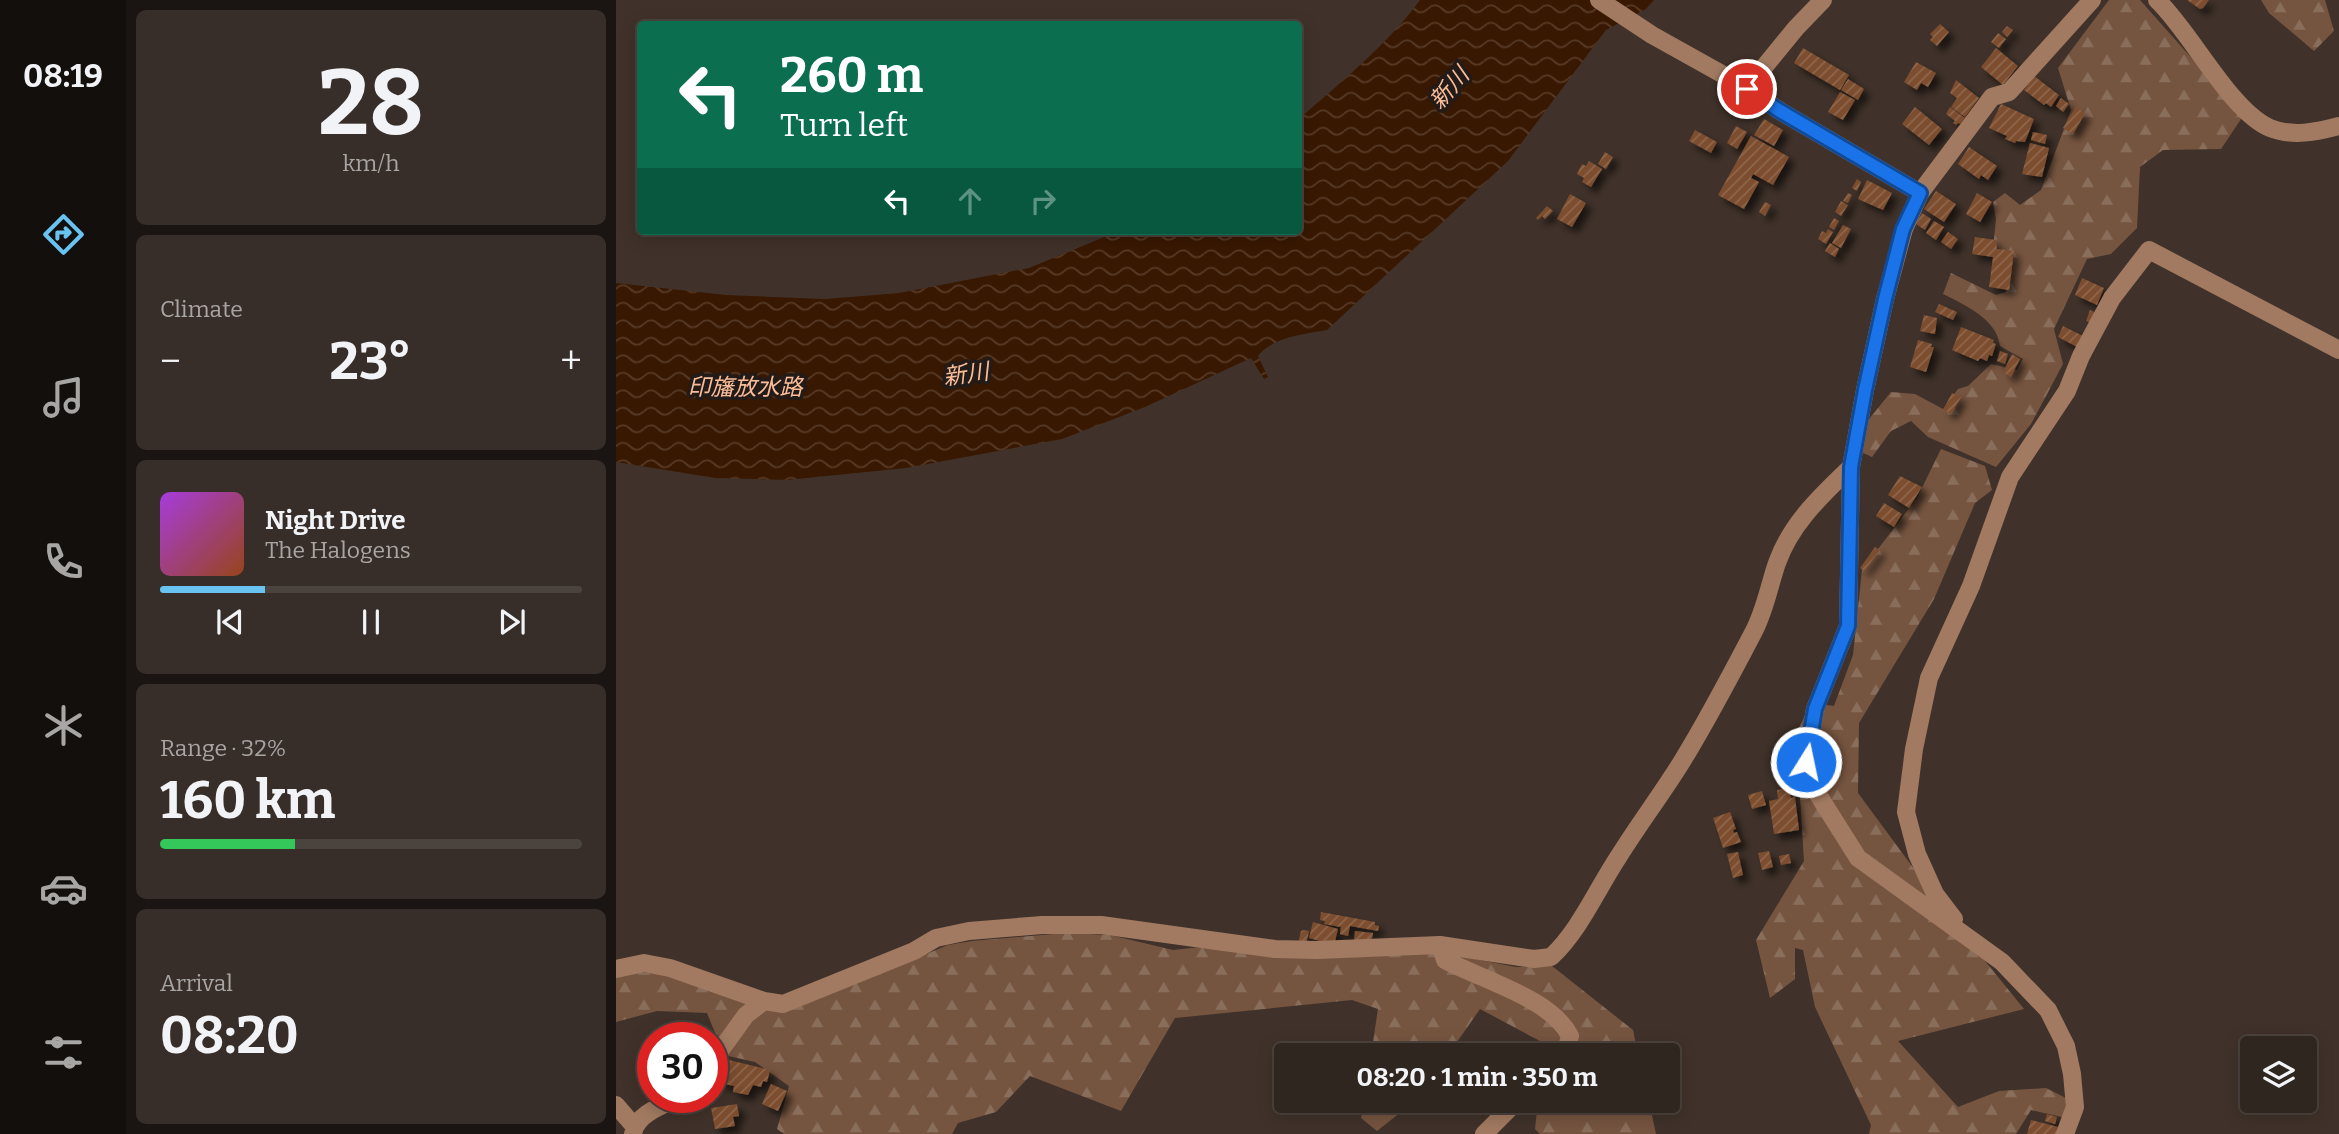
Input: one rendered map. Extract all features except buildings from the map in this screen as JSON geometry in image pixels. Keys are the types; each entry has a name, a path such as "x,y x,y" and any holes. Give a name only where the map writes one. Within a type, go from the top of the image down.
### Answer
{"street":[{"path":"1599,0 1652,35 1920,193"},
{"path":"1747,89 1761,69 1823,0"},
{"path":"2065,1134 2075,1107 2072,1074 2066,1046 2048,1010 2002,962 1858,858 1812,785 1806,762 1815,709 1848,626 1851,467 1885,299 1903,229 1920,193 1992,97 2009,92 2092,0"},
{"path":"2157,0 2255,120 2273,129 2298,133 2339,126"},
{"path":"1967,935 1935,894 1917,854 1906,812 1914,749 1929,678 1971,586 2010,477 2067,391 2081,356 2112,298 2149,250 2339,350"},
{"path":"616,969 643,962 670,968 764,1001 783,1004 914,951 936,938 969,931 1042,925 1101,925 1275,949 1440,945 1534,960 1551,957 1561,948 1703,724 1755,630 1789,536 1821,496 1851,467"},
{"path":"1440,945 1445,960 1548,1009 1563,1023 1570,1035 1568,1043"},
{"path":"728,1041 747,1015 764,1001"},
{"path":"616,1105 633,1130 649,1113"},
{"path":"1484,1134 1505,1113"}],"green space":[{"path":"2109,0 2140,0 2243,116 2221,149 2163,150 2140,167 2137,228 2111,254 2087,259 2054,329 2063,364 2031,424 1996,467 1928,437 1911,421 1891,431 1872,457 1861,452 1865,424 1891,392 1915,394 1943,409 1958,389 1968,386 1991,364 2017,370 2023,359 2000,346 1993,328 1979,314 1943,294 1951,273 1996,295 2006,292 2014,255 1993,249 1996,219 1993,202 2005,193 2020,205 2041,190 2071,110 2058,68"},
{"path":"2261,0 2325,0 2334,31 2314,51 2269,13"},
{"path":"1941,449 1985,466 1992,490 1975,503 1934,599 1859,723 1858,793 1951,919 2024,1009 1898,1041 1958,1107 1999,1091 2046,1088 2068,1099 2066,1118 2031,1110 2016,1134 1869,1134 1871,1125 1815,1007 1803,950 1795,948 1795,979 1770,998 1756,940 1804,861 1800,797 1778,771 1811,703 1834,706 1853,655 1862,570 1917,498"},
{"path":"1065,933 1110,935 1173,950 1201,947 1270,957 1406,952 1454,955 1516,967 1552,966 1633,1030 1636,1043 1544,1043 1480,1009 1456,1043 1373,1043 1378,1009 1352,1000 1175,1018 1121,1111 1030,1076 996,1112 958,1123 952,1134 784,1134 777,1129 789,1086 755,1062 728,1056 728,1022 711,1022 707,1013 657,1011 616,1022 616,977 638,972 658,973 786,1012 948,945"},
{"path":"1362,1113 1400,1113 1377,1131 1361,1118"},
{"path":"1537,1113 1652,1113 1656,1134 1540,1134 1535,1129"}],"water":[{"name":"印旛放水路","path":"1420,0 1654,0 1646,9 1606,30 1508,161 1327,330 1280,340 1264,350 1258,356 1268,377 1264,379 1251,358 1145,407 1062,439 906,468 787,480 715,478 616,462 616,283 726,295 825,299 899,293 1029,268 1109,235 1302,235 1302,116 1347,77"}],"route":[{"path":"1747,89 1920,193 1903,229 1865,390 1851,467 1848,626 1815,709 1806,762"}],"water label":[{"name":"新川","path":"1449,88"},
{"name":"新川","path":"966,374"}]}
